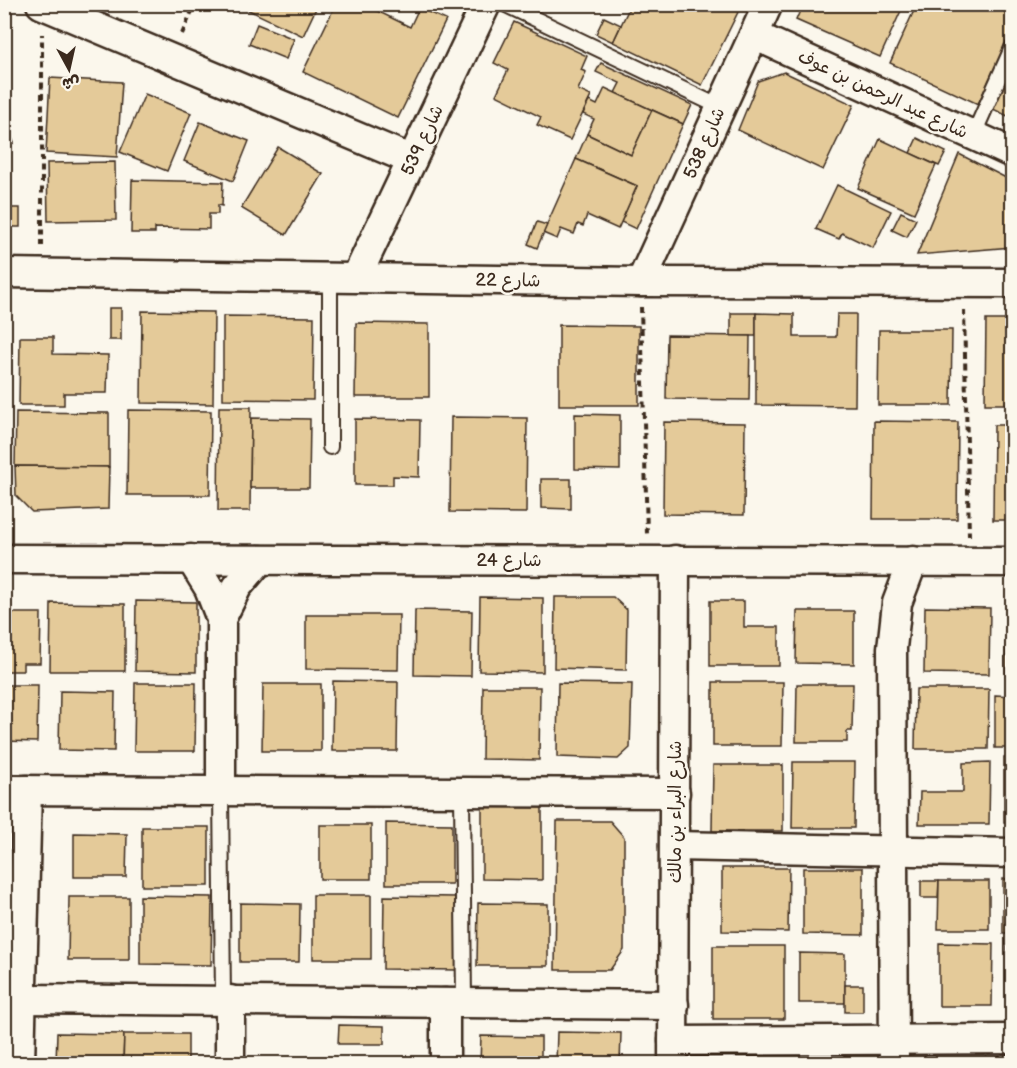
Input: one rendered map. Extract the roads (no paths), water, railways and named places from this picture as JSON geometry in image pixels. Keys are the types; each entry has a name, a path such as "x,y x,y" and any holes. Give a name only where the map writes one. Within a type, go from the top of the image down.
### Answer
{"street":[{"name":"شارع 539","path":"344,276 412,160 486,4"},
{"name":"شارع 538","path":"641,282 768,4"},
{"path":"42,5 172,57 412,160"},
{"name":"شارع عبد الرحمن بن عوف","path":"754,35 1012,153"},
{"name":"شارع 22","path":"4,273 344,276 641,282 1012,283"},
{"name":"شارع 24","path":"4,559 1012,562"},
{"path":"191,560 209,588 221,619 221,791"},
{"path":"221,619 237,587 260,560"},
{"name":"شارع البراء بن مالك","path":"673,1052 675,560"},
{"path":"894,1051 892,636 897,603 913,561"},
{"path":"20,1064 16,990 16,790 675,793"},
{"path":"674,846 1012,853"},
{"path":"16,990 227,1000 674,1005"},
{"path":"227,1000 230,1064"},
{"path":"445,1064 454,1003"},
{"path":"673,1052 894,1051 1012,1039"}],"lane":[{"path":"504,4 720,107"},
{"path":"973,136 1012,48"},
{"path":"330,447 344,276"},
{"path":"221,791 227,1000"},
{"path":"454,1003 462,792"}]}
